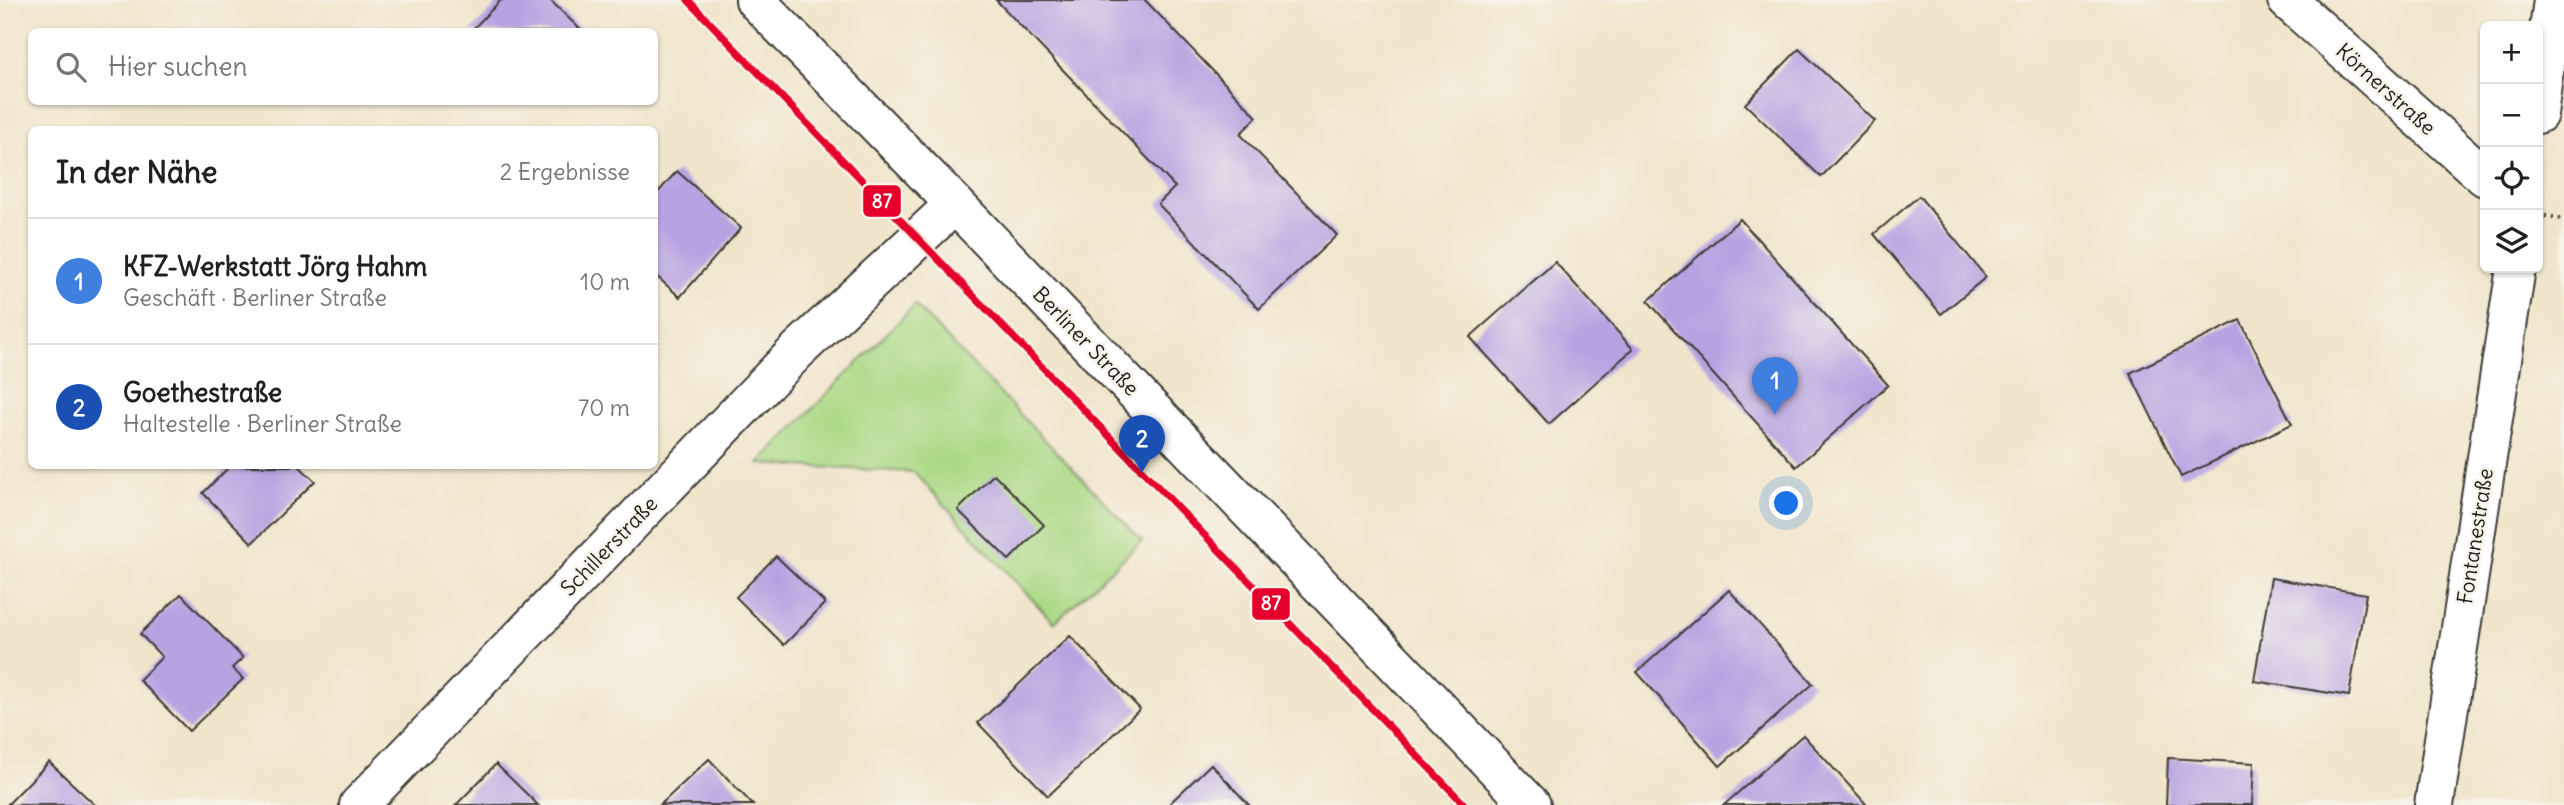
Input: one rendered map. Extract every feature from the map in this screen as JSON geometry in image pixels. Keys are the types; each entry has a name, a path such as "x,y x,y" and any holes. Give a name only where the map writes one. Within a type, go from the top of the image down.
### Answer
{"street":[{"name":"Berliner Straße","path":"755,0 955,204 1531,805"},
{"name":"Körnerstraße","path":"2287,0 2480,173"},
{"path":"2542,84 2553,0"},
{"name":"Schillerstraße","path":"359,805 798,350 955,204"},
{"name":"Fontanestraße","path":"2434,805 2515,273"}],"path":[{"path":"2543,216 2564,219"}],"green space":[{"path":"915,305 1142,541 1054,623 914,472 758,464"}],"building":[{"path":"501,0 550,0 579,28 474,28"},
{"path":"996,0 1145,0 1257,117 1240,134 1337,235 1259,309 1158,204 1175,187"},
{"path":"1799,49 1875,121 1821,177 1745,104"},
{"path":"677,171 741,228 680,297 658,278 658,192"},
{"path":"1919,196 1986,277 1941,314 1874,234"},
{"path":"1740,219 1888,385 1796,467 1648,301"},
{"path":"1555,262 1633,349 1549,424 1470,337"},
{"path":"2240,320 2292,424 2181,477 2130,373"},
{"path":"227,469 302,469 315,481 252,543 203,493"},
{"path":"994,474 1044,525 1009,560 958,510"},
{"path":"776,556 825,603 784,645 736,597"},
{"path":"2271,578 2366,594 2349,696 2254,681"},
{"path":"1729,590 1813,684 1720,766 1637,672"},
{"path":"181,594 243,658 232,668 243,679 189,731 139,680 162,657 140,634"},
{"path":"1070,636 1140,709 1048,796 978,723"},
{"path":"1803,735 1867,805 1724,805"},
{"path":"2168,758 2254,763 2252,805 2166,805"},
{"path":"709,759 753,805 660,805"},
{"path":"49,762 95,805 7,805"},
{"path":"496,764 538,805 456,805"},
{"path":"1211,764 1249,805 1168,805"}],"transit line":[{"name":"87","path":"688,0 1465,805"}],"place":[{"name":"KFZ-Werkstatt Jörg Hahm","path":"1775,415"},
{"name":"Goethestraße","path":"1142,473"}]}
